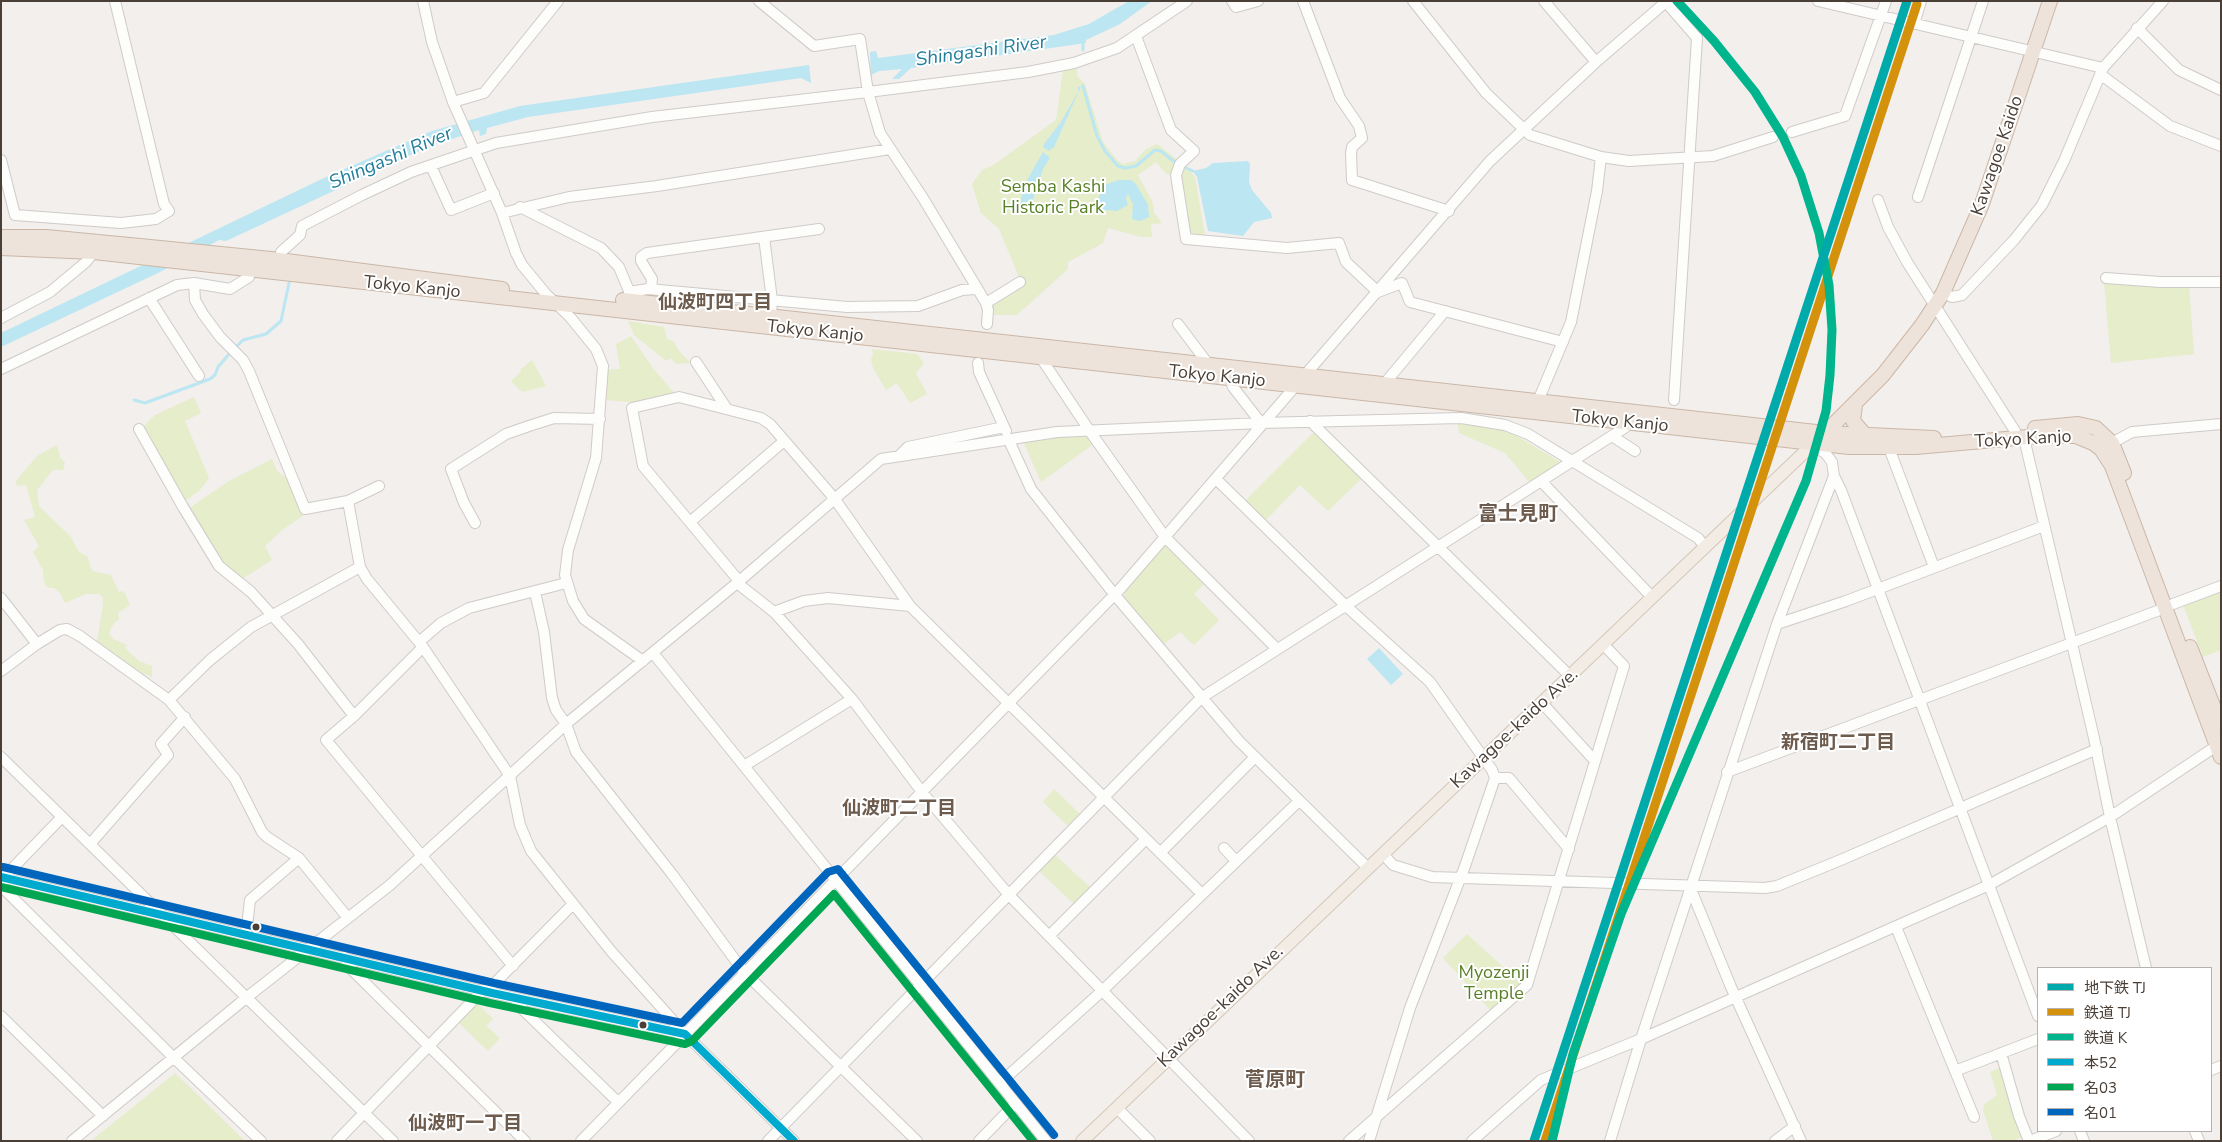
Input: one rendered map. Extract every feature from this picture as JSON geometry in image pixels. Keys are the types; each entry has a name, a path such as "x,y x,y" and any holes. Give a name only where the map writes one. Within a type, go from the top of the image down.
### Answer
{"highway":[{"name":"Kawagoe Kaido","path":"1935,306 1943,293 1982,204 2050,1"},
{"name":"Tokyo Kanjo","path":"1,237 46,236 251,258 550,298 1041,358 1230,378 1384,383 1538,401 1781,434 1825,433 1925,438 2020,434 2076,436 2093,443 2101,449 2112,466 2169,606 2221,726"},
{"name":"Tokyo Kanjo","path":"1,248 94,252 230,268 550,298 631,297 771,315 1209,365 1301,381 1632,423 1752,430"},
{"name":"Kawagoe-kaido Ave.","path":"1813,444 1855,405 1897,358 1935,306"},
{"path":"1855,405 1853,421 1866,436"},
{"name":"Tokyo Kanjo","path":"1781,434 1813,444 1889,448 2020,434 2078,424 2096,428 2112,444 2219,748"}],"main road":[{"name":"Kawagoe-kaido Ave.","path":"1082,1141 1813,444"}],"street":[{"path":"1,160 15,215 121,223 156,219 169,211 162,196 115,1"},
{"path":"423,1 432,42 454,104 494,193 516,253 522,265 596,349 602,366 600,420 596,458 568,550 566,583 584,619 643,661"},
{"path":"454,104 484,93 558,1"},
{"path":"759,1 814,46 860,38 868,92 874,117 890,149 923,198 986,303 988,310 987,324"},
{"path":"281,252 300,236 300,227 396,179 474,149 519,138 652,117 868,92 1074,64 1110,52 1187,1"},
{"path":"1232,1 1236,7 1258,1"},
{"path":"1303,1 1340,98 1359,126 1362,138 1352,148 1352,180 1449,211"},
{"path":"1414,1 1486,93 1523,131 1538,139 1601,157 1629,161 1713,156 1773,137"},
{"path":"1544,1 1596,62"},
{"path":"1818,1 2034,51 2102,71 2170,126 2221,146"},
{"path":"1792,132 1845,116 1886,1"},
{"path":"1912,24 1921,1"},
{"path":"1918,197 1983,1"},
{"path":"1943,293 1952,297 1962,295 2014,240 2042,205 2064,161 2102,71 2137,28 2163,1"},
{"path":"581,1141 1114,594 1449,211 1490,161 1596,62 1666,2 1697,38 1691,157 1674,400"},
{"path":"2137,28 2179,70 2221,90"},
{"path":"1136,36 1171,130 1199,152 1180,164 1176,175 1186,239 1287,248 1339,243 1346,262 1378,292"},
{"path":"502,213 569,196 657,186 890,149"},
{"path":"1538,401 1571,322 1601,157"},
{"path":"431,166 451,210 494,193"},
{"path":"1878,200 1888,226 1935,306 2020,434 2072,642 2097,749 2110,817 2146,967"},
{"path":"520,207 601,248 619,267 631,297 651,289 847,307 918,306 962,290 976,289"},
{"path":"651,289 652,279 641,261 643,255 819,229"},
{"path":"764,237 772,300 771,315"},
{"path":"1,318 50,292 86,262 94,252"},
{"path":"1,369 178,285 194,283 230,289 249,277"},
{"path":"2106,278 2160,282 2221,282"},
{"path":"986,303 1020,282"},
{"path":"194,283 195,300 203,314 220,337 243,360 305,509 348,501 380,486"},
{"path":"1378,292 1402,283 1410,302 1563,342"},
{"path":"149,298 199,376"},
{"path":"1384,383 1445,312"},
{"path":"1178,324 1209,365"},
{"path":"1041,358 1089,430 1165,536 1276,649"},
{"path":"696,362 727,409"},
{"path":"899,456 908,447 1005,430 979,372 978,363"},
{"path":"1230,378 1233,387 1263,423"},
{"path":"1202,894 910,606 834,498 770,424 762,418 679,397 632,408 643,466 738,582 774,612 852,699 922,792 1009,895 1249,1141"},
{"path":"475,523 464,504 451,469 506,434 529,426 554,418 600,420"},
{"path":"72,1141 422,857 566,724 738,582 881,459 1034,435 1089,430 1310,421 1461,418 1494,422 1528,434 1707,545"},
{"path":"1310,421 1570,676"},
{"path":"768,1141 1202,698 1632,423"},
{"path":"2112,444 2132,432 2221,424"},
{"path":"139,429 183,508 219,566 251,592 298,644 354,716"},
{"path":"1612,436 1635,451"},
{"path":"690,522 784,441"},
{"path":"1813,444 1826,454 1832,462 1834,476 1841,490 2037,1013"},
{"path":"1011,445 1032,490 1114,594 1255,757 1368,868"},
{"path":"1889,448 1934,567"},
{"path":"1614,1138 1641,1039 1776,624 1834,476"},
{"path":"1216,479 1346,606 1430,682 1492,770 1495,778 1488,805 1410,1008 1369,1141"},
{"path":"1541,481 1652,597"},
{"path":"348,501 360,567 367,579 421,645 510,776 520,825 531,851 572,905 685,1034 794,1141"},
{"path":"1776,624 2044,526"},
{"path":"169,700 210,660 270,614 316,593 360,567"},
{"path":"513,966 326,740 354,716 441,623 469,608 566,583"},
{"path":"1727,772 2221,586"},
{"path":"535,592 544,632 552,698 556,710 566,724 576,752 672,874 744,972 917,1141"},
{"path":"1,598 37,644"},
{"path":"774,612 804,601 828,598 910,606"},
{"path":"1,671 37,644 60,630 67,629 169,700 235,779 262,832 299,858 348,918"},
{"path":"1349,1141 1525,988 1624,666 1603,644"},
{"path":"653,653 1046,1141"},
{"path":"744,766 852,699"},
{"path":"1542,703 1595,761"},
{"path":"90,844 168,755 161,744 185,717"},
{"path":"1472,1141 1542,1080 1641,1039 1989,885 2110,817 2219,748"},
{"path":"1382,854 1393,865 1410,872 1432,877 1765,888 1776,886 1960,809 2097,749"},
{"path":"1160,853 1255,757"},
{"path":"4,764 90,844 393,1141"},
{"path":"1495,778 1509,778 1569,849"},
{"path":"1000,1083 1102,990 1299,801"},
{"path":"2,879 62,817"},
{"path":"1049,936 1146,839"},
{"path":"1224,848 1236,862"},
{"path":"246,935 250,900 299,858"},
{"path":"2,879 161,914 515,998 685,1034"},
{"path":"2,879 174,1058 262,1141"},
{"path":"1690,887 1736,997 1801,1141"},
{"path":"337,1141 428,1046 513,966 572,905"},
{"path":"1896,927 1974,1117"},
{"path":"344,957 351,969 525,1141"},
{"path":"515,998 517,1004 618,1102"},
{"path":"1,1016 103,1116"},
{"path":"1955,1071 2037,1038"},
{"path":"2001,1053 2019,1116 2030,1141 2053,1132"},
{"path":"979,1141 1016,1103"},
{"path":"1117,1108 1150,1141"},
{"path":"1775,1141 1795,1126"}],"green space":[{"name":"Semba Kashi Historic Park","path":"1077,68 1077,76 1085,84 1103,142 1117,160 1123,164 1135,161 1146,149 1157,144 1179,161 1174,167 1173,175 1166,174 1156,162 1138,175 1153,203 1154,213 1162,223 1151,224 1152,237 1141,237 1108,228 1103,243 1068,262 1068,269 1017,315 993,315 986,297 1019,277 999,229 981,213 972,184 982,170 992,166 1056,120 1063,70"},
{"path":"1182,169 1189,170 1195,177 1205,236 1190,234 1180,177"},
{"path":"2104,282 2189,285 2194,354 2111,363"},
{"path":"628,321 664,327 667,339 673,341 680,352 691,363 676,364 671,358 666,361 634,335"},
{"path":"631,336 652,367 675,394 640,403 605,400 605,370 620,369 616,344"},
{"path":"872,349 917,354 924,363 916,373 927,394 910,403 897,383 886,390 873,368 871,359"},
{"path":"532,360 546,386 522,392 511,381"},
{"path":"194,397 201,413 185,421 209,478 201,489 184,502 144,426 155,415"},
{"path":"1458,424 1505,429 1560,462 1559,466 1531,484 1505,453 1459,433"},
{"path":"1315,431 1362,478 1328,511 1300,485 1265,521 1245,501"},
{"path":"1089,435 1095,443 1041,482 1023,441"},
{"path":"57,445 60,457 65,463 63,470 53,470 37,490 39,506 70,536 79,552 87,556 92,571 111,575 119,592 124,591 130,605 118,613 119,619 114,623 109,633 113,639 127,645 125,648 139,661 152,666 152,677 140,672 97,641 103,604 103,598 100,594 86,594 65,603 60,593 54,588 48,588 44,582 43,570 33,552 39,546 24,520 35,517 26,485 17,486 16,481 38,455"},
{"path":"272,459 277,471 289,480 303,516 282,530 265,546 272,560 242,579 222,563 190,512 191,507 229,481"},
{"path":"1166,543 1206,582 1194,594 1219,620 1194,645 1180,632 1164,644 1125,598 1124,592"},
{"path":"2221,589 2221,650 2203,657 2183,605"},
{"path":"1054,789 1080,814 1068,826 1043,802"},
{"path":"1054,854 1092,889 1076,906 1038,870"},
{"name":"Myozenji Temple","path":"1467,934 1523,985 1492,1012 1443,958"},
{"path":"477,1003 493,1019 486,1026 500,1038 488,1051 458,1022"},
{"path":"2002,1067 2024,1136 2012,1141 1993,1141 1983,1110 1984,1105 1997,1095 1990,1072"},
{"path":"175,1073 245,1141 91,1141"}],"water":[{"name":"Shingashi River","path":"1129,1 1152,1 1120,24 1086,40 1086,43 911,68 899,79 892,79 902,69 879,71 871,75 870,52 876,51 878,58 1054,35 1089,24"},
{"name":"Shingashi River","path":"809,65 811,83 801,78 528,117 487,128 486,134 480,136 479,130 428,147 226,241 219,240 160,272 1,347 1,333 326,177 432,131 520,106"},
{"path":"1081,86 1054,147 1049,151 1043,147 1044,144 1061,122 1078,92 1078,87"},
{"path":"1043,152 1050,158 1043,169 1030,208 1023,211 1019,207 1025,184"},
{"path":"1248,161 1250,164 1249,182 1252,190 1271,213 1272,218 1254,222 1243,236 1208,231 1197,177 1193,171 1206,168 1213,163"},
{"path":"1119,180 1131,180 1136,184 1148,205 1149,217 1140,221 1132,219 1133,204 1128,194 1126,198 1128,205 1117,211 1095,209 1102,186"},
{"path":"1379,648 1403,674 1391,685 1367,659"}],"waterway":[{"path":"1083,41 1083,50"},
{"path":"1083,86 1097,136 1105,151 1118,166 1125,168 1136,166 1155,150 1161,151 1177,164 1193,171"},
{"path":"235,348 243,340 266,334 281,321 289,283"},
{"path":"134,400 145,403 210,379 215,375 218,367 230,353"}],"metro line":[{"name":"TJ","path":"1534,1141 1907,1"}],"rail line":[{"name":"K","path":"1552,1141 1573,1054 1621,914 1806,481 1826,411 1830,375 1832,330 1829,285 1819,233 1801,176 1783,137 1755,92 1714,41 1677,1"},
{"name":"TJ","path":"1545,1141 1917,4"}],"transit line":[{"name":"名01","path":"3,867 494,983 682,1023 828,872 838,869 1054,1135"},
{"name":"本52","path":"1,877 492,993 685,1034 794,1141"},
{"name":"名03","path":"1,887 490,1003 685,1044 692,1041 834,894 1033,1141"}],"district":[{"name":"仙波町四丁目","path":"715,303"},
{"name":"富士見町","path":"1518,515"},
{"name":"新宿町二丁目","path":"1838,743"},
{"name":"仙波町二丁目","path":"899,809"},
{"name":"菅原町","path":"1275,1081"},
{"name":"仙波町一丁目","path":"465,1124"}]}
